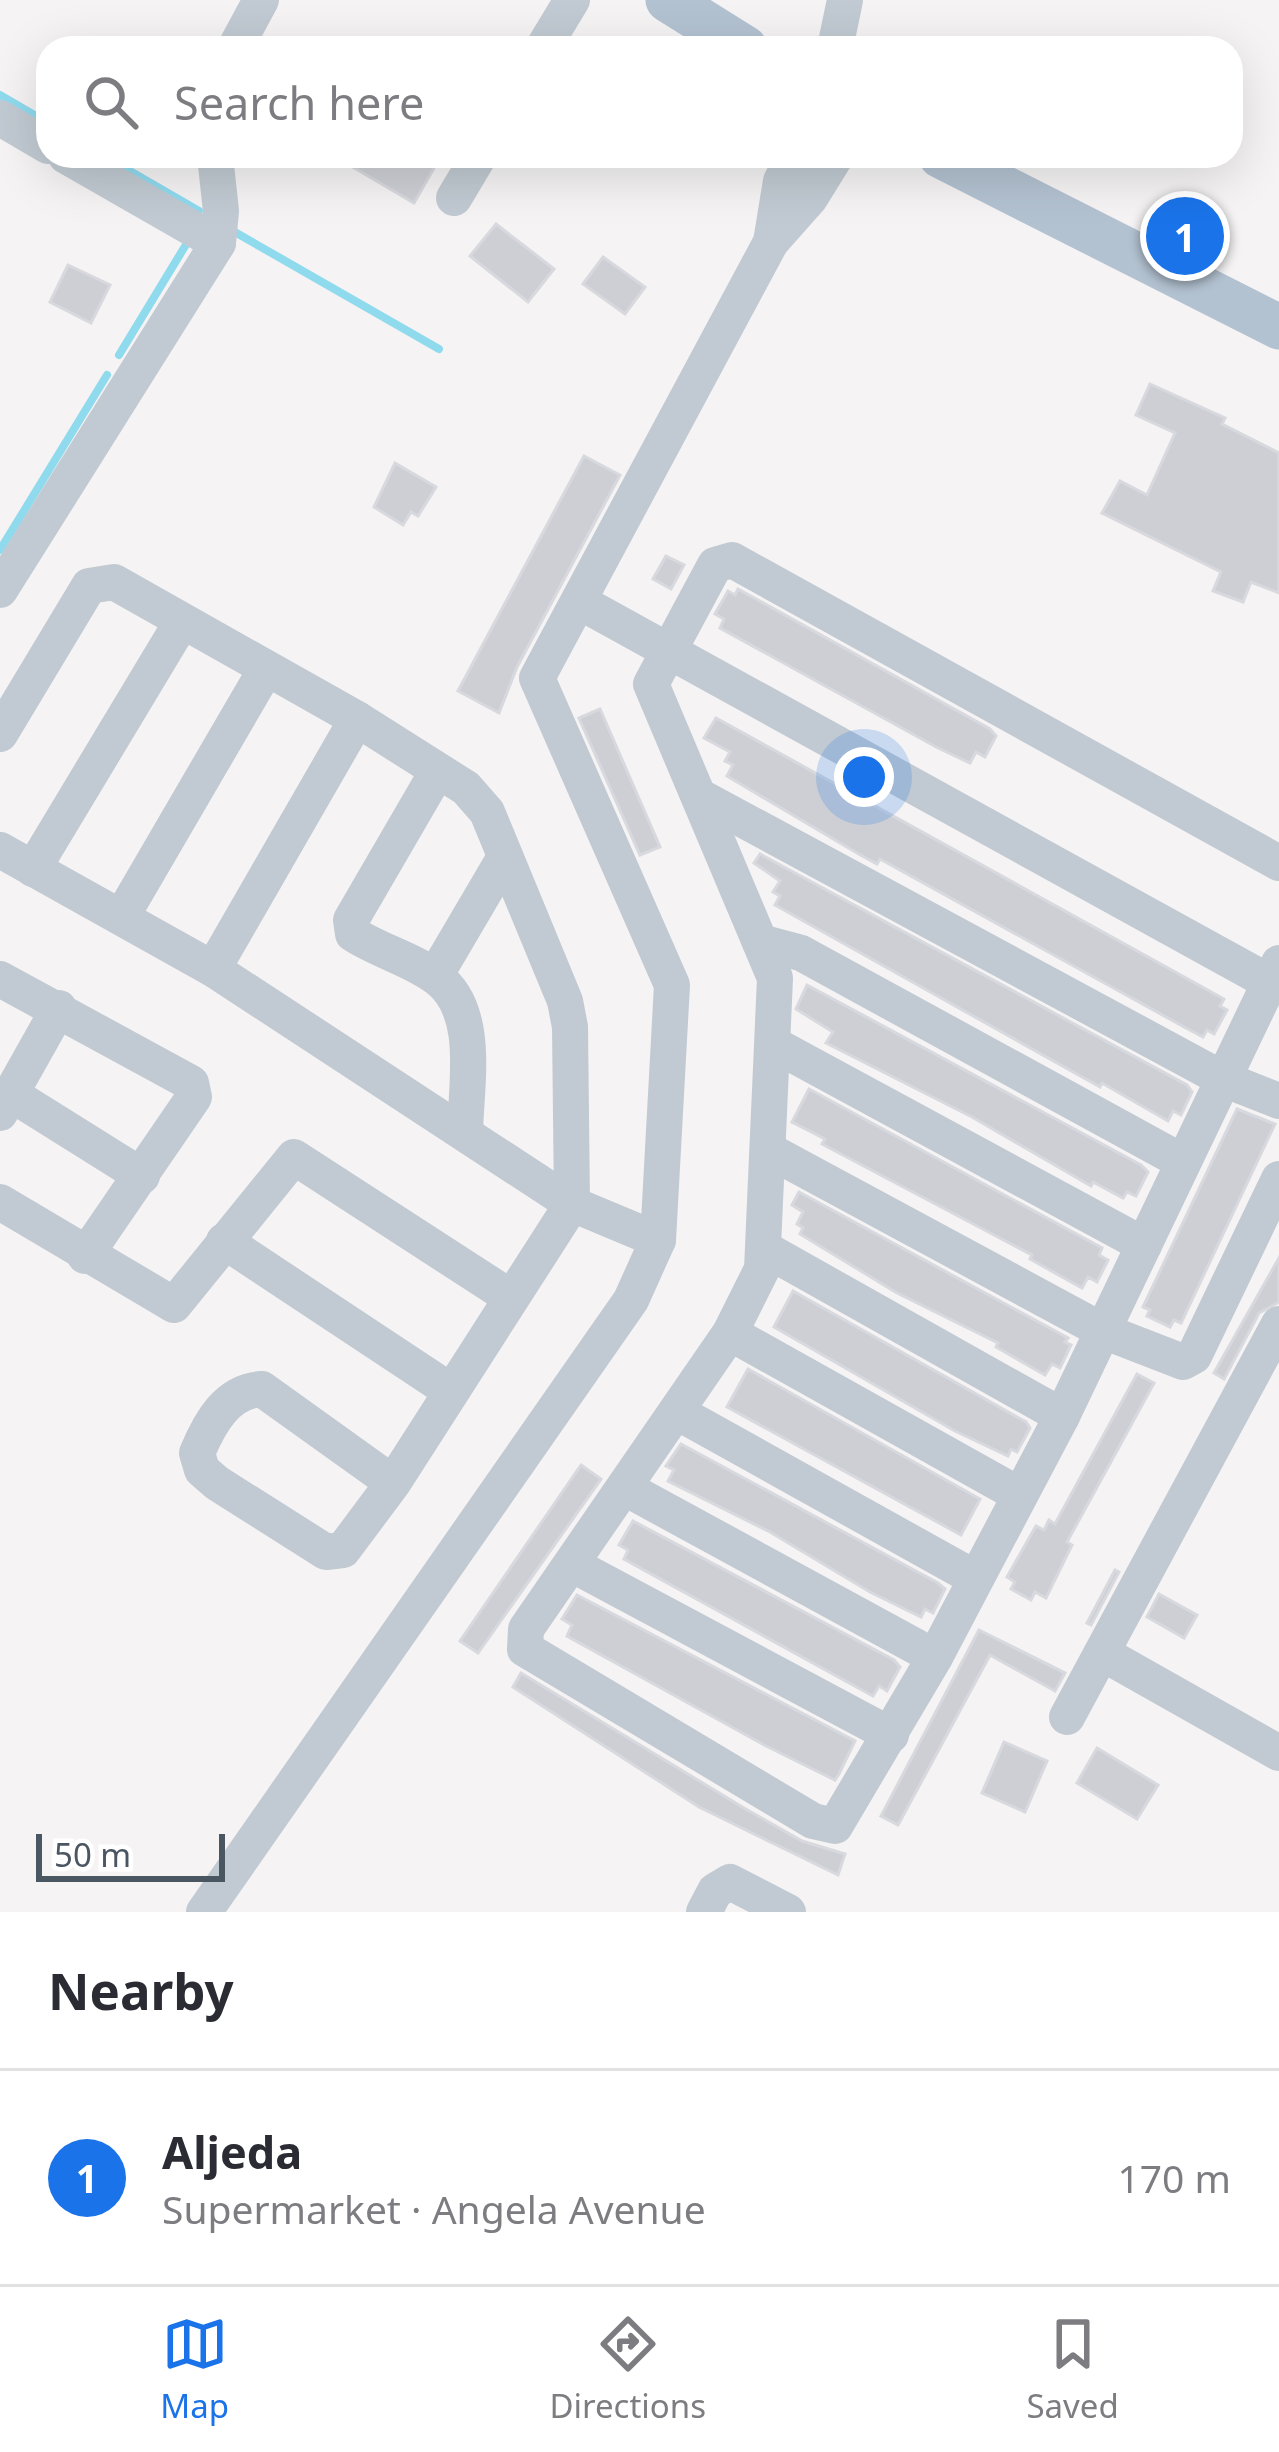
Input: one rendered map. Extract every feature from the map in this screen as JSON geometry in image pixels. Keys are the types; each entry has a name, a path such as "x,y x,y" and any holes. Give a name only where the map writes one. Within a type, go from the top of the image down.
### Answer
{"main road":[{"path":"668,0 726,36"},
{"path":"965,168 1279,327"}],"street":[{"path":"242,36 261,0"},
{"path":"550,36 572,0"},
{"path":"838,36 845,0"},
{"path":"0,118 36,139"},
{"path":"87,168 218,243"},
{"path":"0,590 218,243 221,212 216,168"},
{"path":"454,199 472,168"},
{"path":"770,242 788,168"},
{"path":"204,1912 631,1300 658,1240 672,985 537,678 770,242 810,198 829,168"},
{"path":"580,602 669,652 1274,973 1062,1417 935,1657 844,1817 835,1826 813,1821 525,1648 526,1629 730,1333 762,1269 776,978 651,683 669,652 716,565 732,560 1279,862"},
{"path":"0,734 88,586 115,582 357,719 466,788 487,812 565,1000 570,1027 572,1204 392,1483 343,1550 326,1552 217,1483 202,1470 197,1453 226,1404 242,1390 262,1389 392,1483"},
{"path":"33,868 181,623"},
{"path":"122,916 266,669"},
{"path":"213,969 357,719"},
{"path":"437,772 351,920 352,934 435,976 458,1004 466,1030 465,1132"},
{"path":"699,796 1223,1079 1279,1101"},
{"path":"0,850 213,969 572,1204 658,1240"},
{"path":"435,976 505,857"},
{"path":"760,942 801,953 1184,1162"},
{"path":"0,979 191,1083 194,1096 85,1256"},
{"path":"59,1008 6,1103 142,1176"},
{"path":"772,1044 1144,1245"},
{"path":"768,1150 1103,1331 1164,1359 1183,1362 1194,1356 1279,1178"},
{"path":"0,1202 174,1305 294,1157 510,1297"},
{"path":"224,1241 449,1390"},
{"path":"763,1248 1062,1417"},
{"path":"730,1333 1018,1494"},
{"path":"1067,1717 1274,1347"},
{"path":"677,1412 975,1578"},
{"path":"625,1488 935,1657"},
{"path":"573,1564 892,1735"},
{"path":"1102,1653 1279,1753"},
{"path":"704,1912 716,1891 730,1882 788,1912"}],"building":[{"path":"354,168 434,168 414,203"},
{"path":"496,224 554,269 528,302 470,256"},
{"path":"603,257 645,287 625,314 583,284"},
{"path":"68,265 110,285 91,323 50,302"},
{"path":"1150,384 1225,418 1222,424 1279,453 1279,593 1251,582 1243,602 1213,591 1221,572 1102,513 1120,481 1147,495 1175,433 1136,415"},
{"path":"584,456 620,475 517,667 499,713 458,691"},
{"path":"395,463 436,487 418,516 411,512 403,525 374,507"},
{"path":"666,556 684,565 671,589 653,579"},
{"path":"738,589 990,729 996,736 985,757 976,752 970,763 938,748 720,628 724,619 715,614 728,591 735,595"},
{"path":"600,709 660,847 640,855 579,718"},
{"path":"716,718 1224,999 1220,1006 1227,1010 1214,1034 1207,1030 1203,1037 1186,1028 880,859 877,864 727,776 733,765 725,761 730,752 704,738"},
{"path":"760,854 1187,1085 1192,1092 1181,1115 1173,1111 1168,1121 1102,1083 1100,1087 775,905 780,896 773,892 780,881 754,863"},
{"path":"807,985 1141,1165 1148,1172 1136,1196 1127,1192 1123,1198 1093,1182 1091,1186 972,1117 826,1043 833,1032 796,1009"},
{"path":"809,1089 1102,1248 1099,1255 1108,1260 1097,1282 1088,1277 1082,1288 1030,1259 1032,1255 822,1144 825,1139 792,1122"},
{"path":"1237,1109 1275,1124 1181,1323 1174,1320 1170,1327 1147,1316 1150,1310 1143,1307"},
{"path":"799,1192 1068,1338 1065,1342 1071,1345 1060,1368 1052,1364 1045,1375 996,1347 998,1343 897,1293 800,1234 803,1228 797,1224 803,1212 792,1205"},
{"path":"1279,1258 1279,1302 1259,1313 1224,1379 1214,1373"},
{"path":"793,1291 1026,1422 1030,1428 1017,1452 1011,1449 1008,1456 955,1431 774,1327"},
{"path":"748,1369 980,1499 961,1535 727,1407"},
{"path":"1137,1374 1154,1383 1067,1542 1072,1545 1046,1598 1035,1592 1031,1600 1011,1589 1015,1582 1007,1577 1036,1526 1044,1530 1049,1520 1055,1524"},
{"path":"681,1444 938,1583 945,1589 933,1613 925,1609 921,1617 870,1592 770,1532 668,1481 674,1470 666,1466"},
{"path":"581,1465 601,1479 478,1653 460,1641"},
{"path":"633,1521 894,1660 900,1667 887,1691 879,1686 873,1696 624,1559 628,1550 619,1545"},
{"path":"1115,1570 1119,1572 1091,1625 1087,1623"},
{"path":"1159,1594 1197,1615 1184,1638 1147,1617"},
{"path":"577,1595 855,1741 835,1780 567,1636 572,1625 562,1619"},
{"path":"979,1630 1065,1673 1055,1691 990,1655 898,1825 881,1816"},
{"path":"521,1673 802,1841 845,1854 838,1875 699,1807 513,1687"},
{"path":"1004,1742 1047,1761 1025,1812 982,1793"},
{"path":"1097,1748 1158,1785 1137,1819 1077,1783"}],"waterway":[{"path":"0,95 36,116"},
{"path":"125,168 199,211"},
{"path":"233,231 439,349"},
{"path":"119,355 190,238"},
{"path":"0,550 107,375"}],"place":[{"name":"Aljeda","path":"1185,236"}]}
